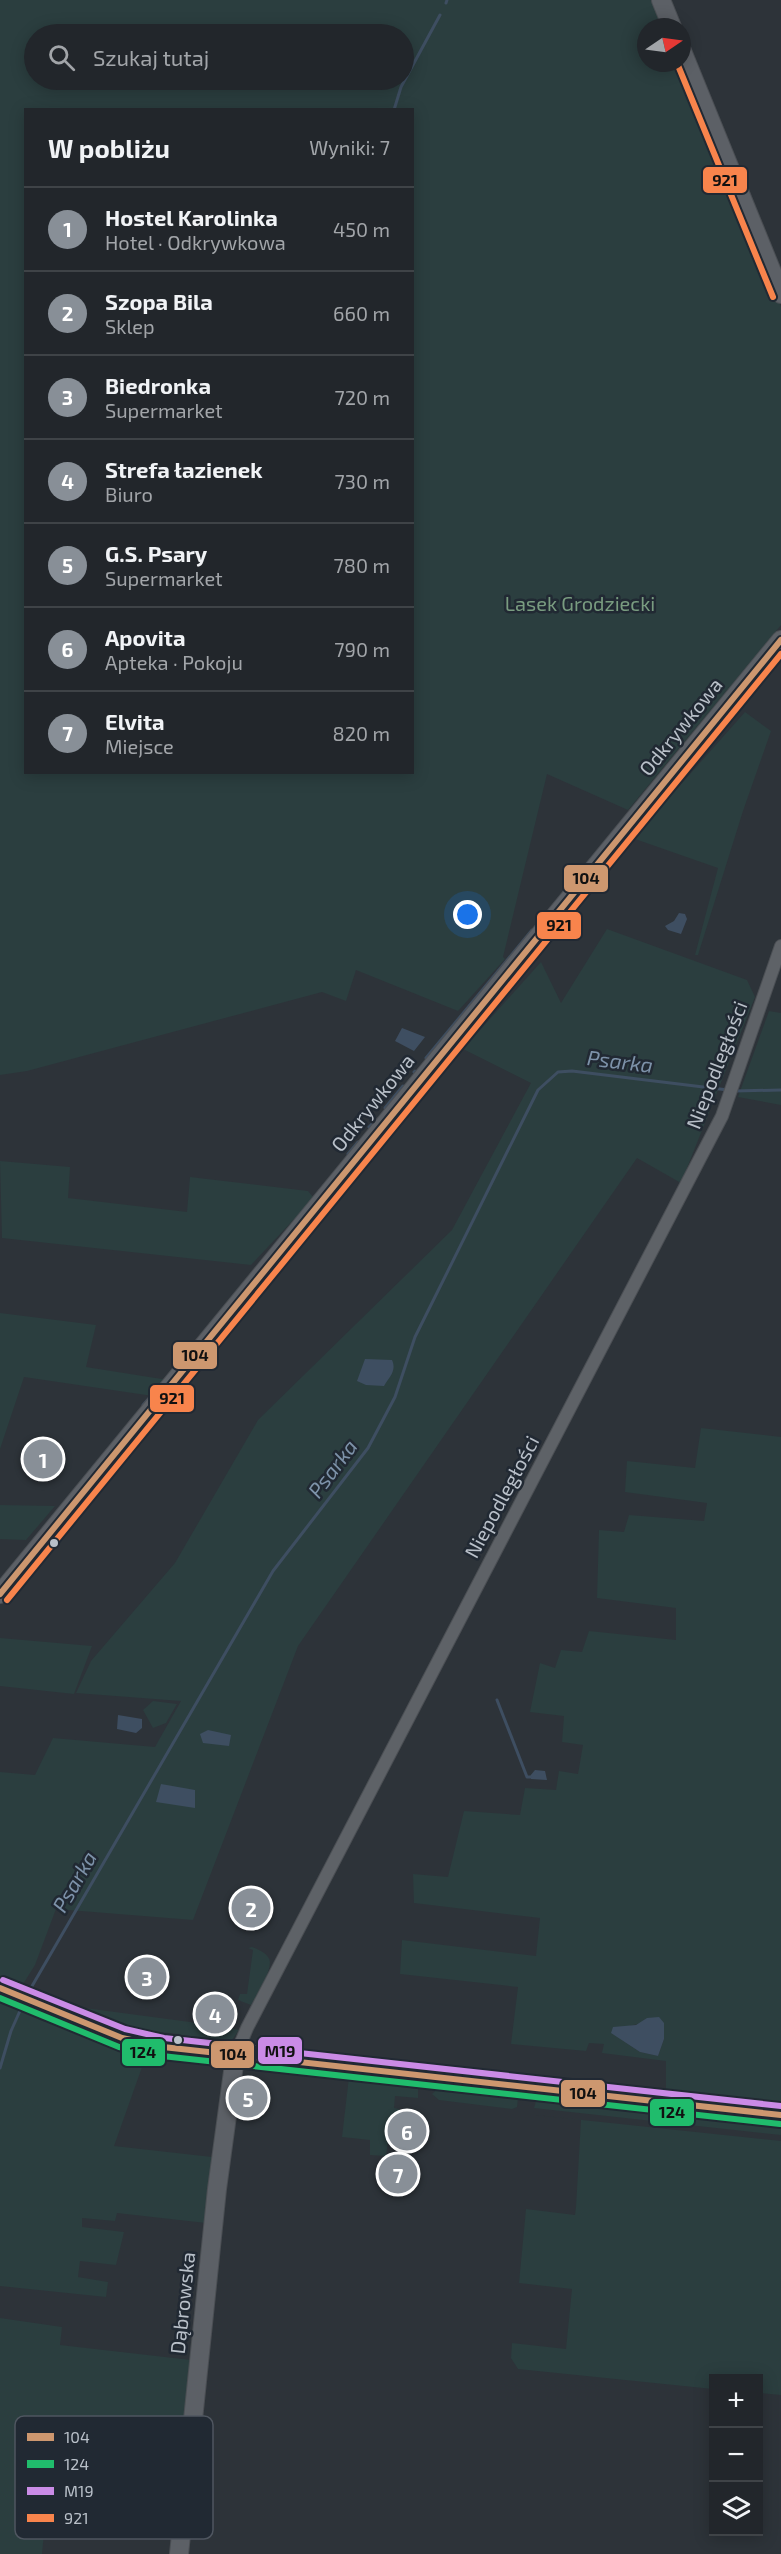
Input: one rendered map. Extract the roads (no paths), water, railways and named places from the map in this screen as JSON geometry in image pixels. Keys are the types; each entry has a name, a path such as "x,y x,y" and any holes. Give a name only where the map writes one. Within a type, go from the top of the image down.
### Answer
{"street":[{"path":"661,0 668,18"},
{"path":"691,72 781,294"},
{"name":"Odkrywkowa","path":"0,1594 781,640"},
{"name":"Niepodległości","path":"235,2056 256,2011 722,1116 781,946"},
{"path":"4,1990 122,2038 235,2056 781,2115"},
{"name":"Dąbrowska","path":"193,2416 217,2189 235,2056"},
{"name":"Dąbrowska","path":"179,2554 181,2539"}],"water":[{"path":"679,913 685,914 687,919 681,934 668,930 665,926 674,921"},
{"path":"402,1028 425,1037 414,1051 395,1041"},
{"path":"365,1359 392,1360 393,1371 384,1386 366,1385 357,1381"},
{"path":"118,1715 142,1719 142,1728 136,1733 117,1729"},
{"path":"208,1730 231,1735 229,1746 203,1743 200,1734"},
{"path":"535,1770 545,1771 547,1780 531,1779 530,1776"},
{"path":"161,1784 195,1790 195,1808 156,1802"},
{"path":"659,2017 664,2023 664,2039 658,2056 640,2052 611,2033 613,2027 636,2025 647,2018"}],"waterway":[{"path":"414,63 440,15"},
{"path":"395,108 400,90"},
{"path":"426,1058 532,930"},
{"name":"Psarka","path":"28,1993 273,1571 368,1448 395,1397 415,1337 538,1090 558,1072 572,1071 728,1090"},
{"path":"385,1108 403,1086"},
{"name":"Psarka","path":"735,1091 781,1090"},
{"path":"369,1127 374,1122"},
{"path":"348,1154 358,1142"},
{"path":"143,1405 151,1396"},
{"path":"497,1700 527,1777 530,1777"},
{"name":"Psarka","path":"0,2068 11,2031 23,2004"},
{"path":"409,2065 437,2068"},
{"path":"454,2070 466,2071"},
{"path":"483,2073 556,2081"}],"place":[{"name":"Hostel Karolinka","path":"43,1459"},
{"name":"Szopa Bila","path":"251,1908"},
{"name":"Biedronka","path":"147,1977"},
{"name":"Strefa łazienek","path":"215,2014"},
{"name":"G.S. Psary","path":"248,2098"},
{"name":"Apovita","path":"407,2131"},
{"name":"Elvita","path":"398,2174"}],"park label":[{"name":"Lasek Grodziecki","path":"580,604"}]}
